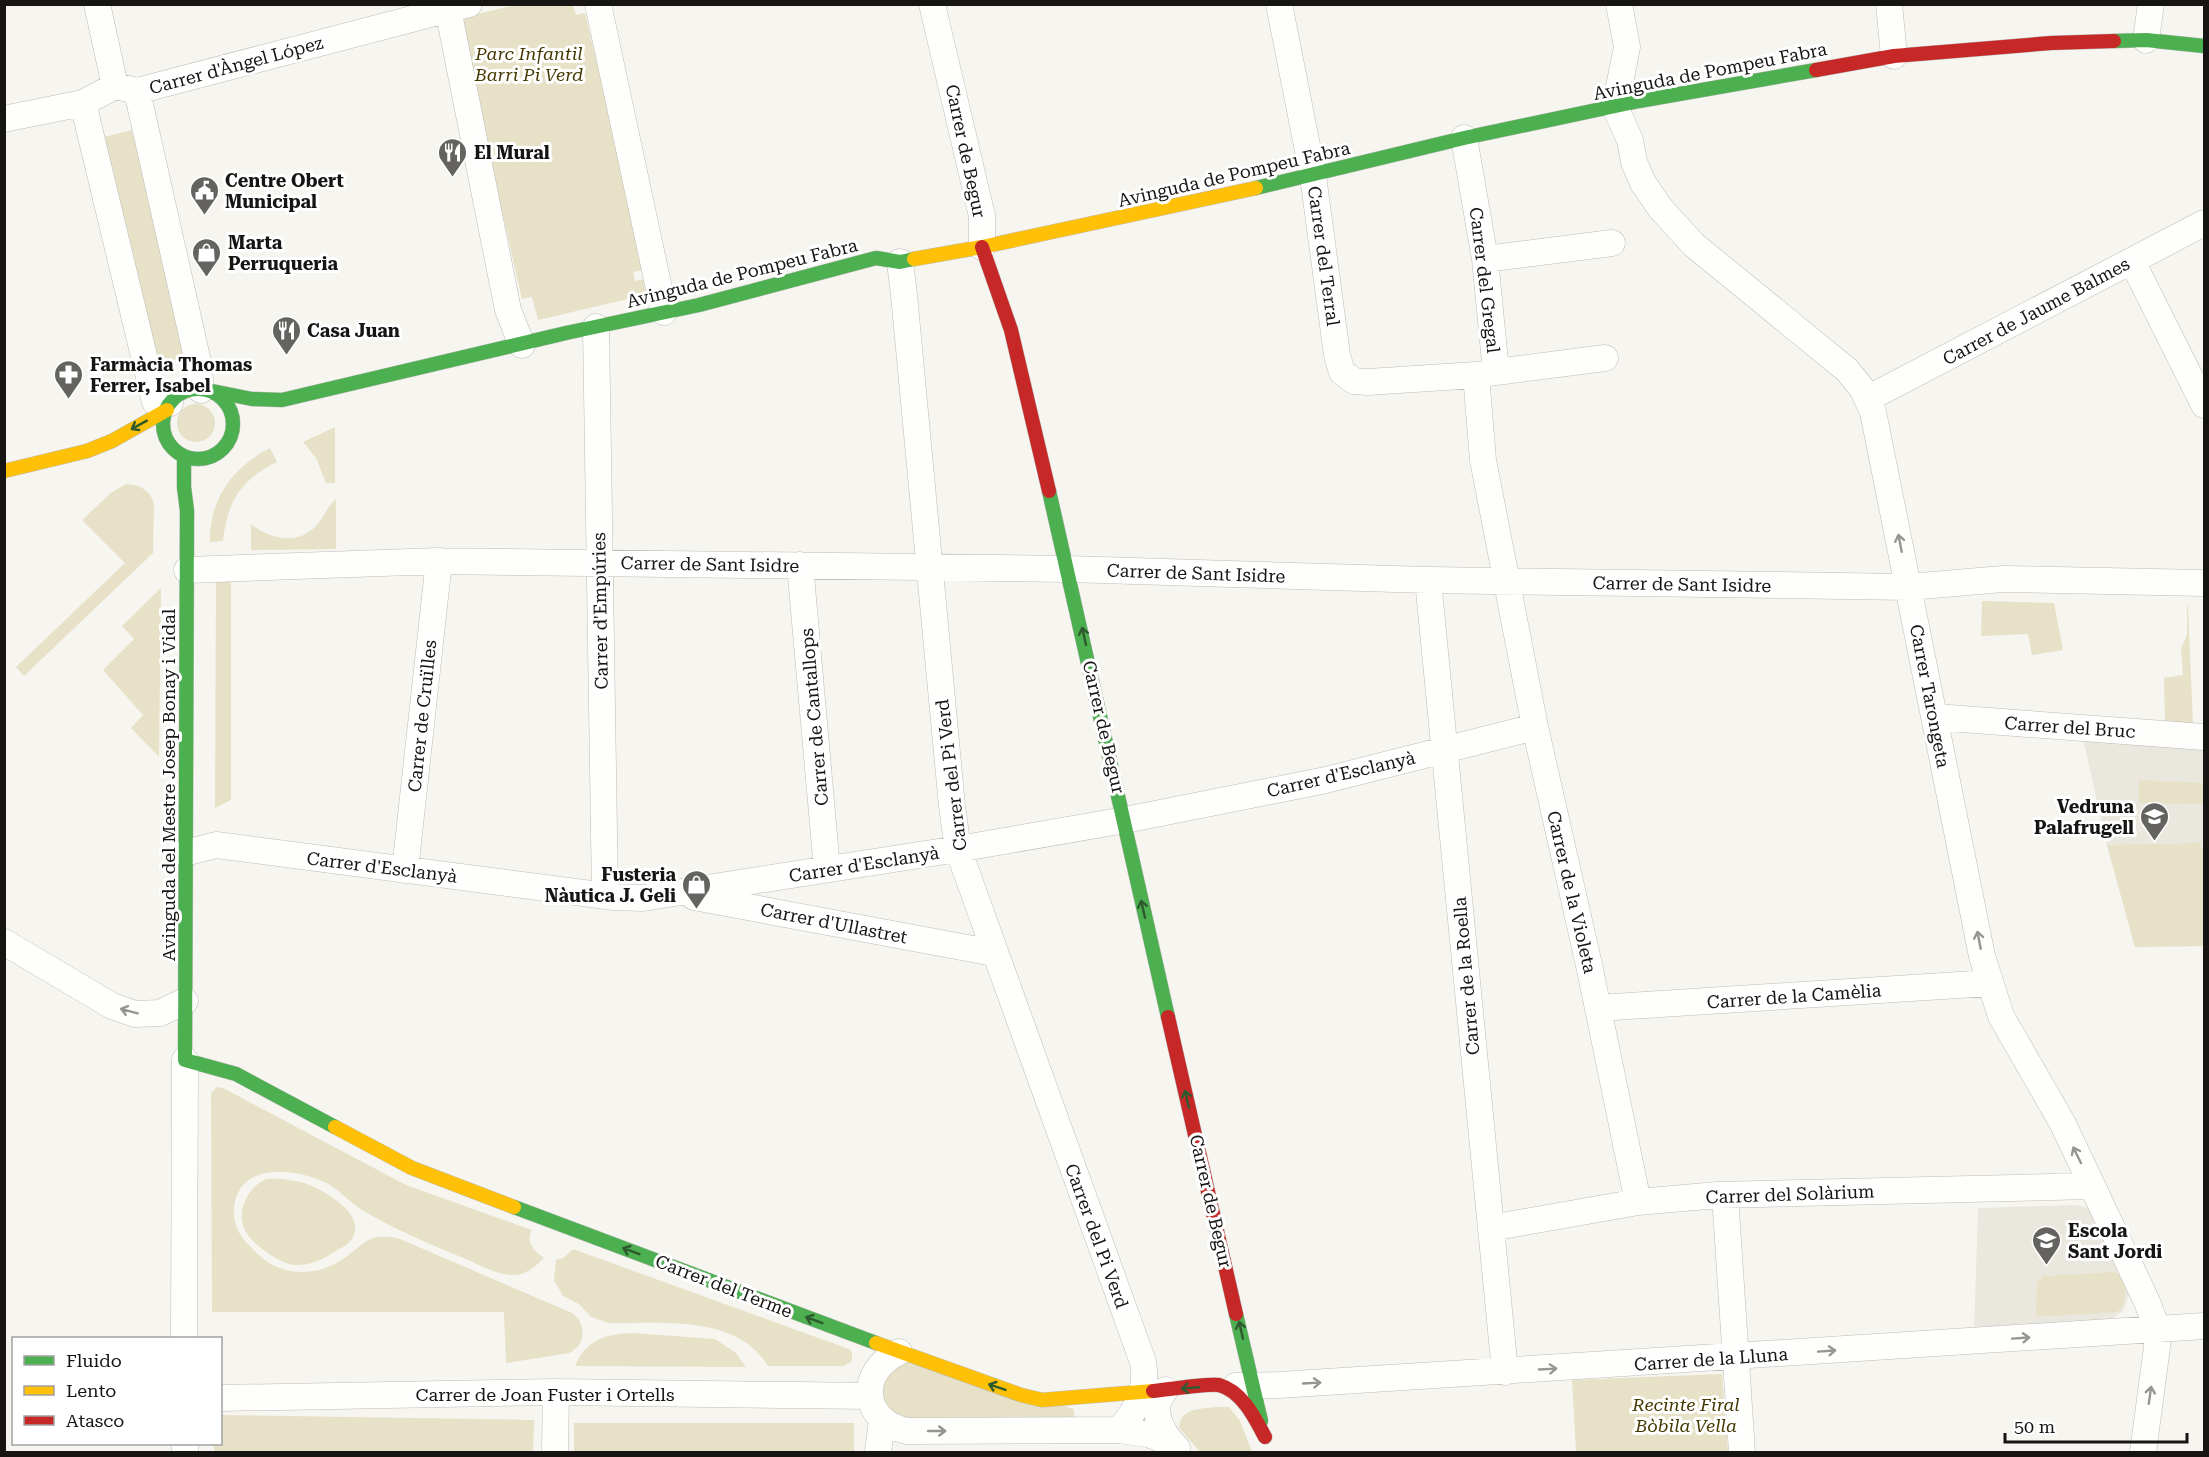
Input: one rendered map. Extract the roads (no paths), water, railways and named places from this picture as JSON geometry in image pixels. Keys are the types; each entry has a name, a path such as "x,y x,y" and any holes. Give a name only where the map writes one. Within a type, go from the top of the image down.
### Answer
{"street":[{"path":"97,4 126,88 204,390"},
{"path":"598,4 664,312"},
{"name":"Carrer de Begur","path":"932,4 982,216 982,247 1011,330 1068,569 1125,820 1137,883 1253,1387 1270,1451"},
{"name":"Carrer del Terral","path":"1279,4 1313,176 1337,355 1342,372 1354,381 1368,382 1486,373"},
{"path":"1615,107 1627,47 1619,4"},
{"path":"1889,4 1894,56"},
{"path":"2146,40 2151,4"},
{"path":"458,7 508,310 522,345"},
{"name":"Carrer d'Àngel López","path":"4,119 83,103 126,88 458,7"},
{"name":"Avinguda de Pompeu Fabra","path":"204,390 252,399 282,400 664,312 876,258 900,262 982,247 1313,176 1464,138 1698,90 1894,56 2051,43 2146,40 2205,46"},
{"path":"83,103 155,402 169,407"},
{"name":"Carrer Tarongeta","path":"1615,107 1630,140 1634,162 1643,183 1661,209 1694,245 1847,370 1863,390 1873,412 1990,983 2001,1016 2063,1124 2157,1328 2157,1347 2143,1452"},
{"name":"Carrer del Gregal","path":"1464,138 1485,258 1484,460 1507,581"},
{"name":"Carrer de Jaume Balmes","path":"1867,399 2205,224"},
{"path":"1485,258 1612,243"},
{"path":"2132,261 2205,405"},
{"name":"Carrer del Pi Verd","path":"900,262 958,849 1143,1362 1145,1376 1154,1391 1119,1430"},
{"name":"Carrer d'Empúries","path":"596,327 605,896"},
{"path":"1486,373 1605,358"},
{"path":"4,471 87,451 112,441 169,407 186,392 204,390 228,405 233,423 232,434 227,445 208,469"},
{"name":"Avinguda de Pompeu Fabra","path":"260,414 282,400"},
{"path":"169,407 164,421 164,433 179,453"},
{"path":"232,434 245,424"},
{"path":"112,441 131,444"},
{"path":"158,449 195,459 207,458 220,452"},
{"name":"Avinguda del Mestre Josep Bonay i Vidal","path":"179,453 187,511 184,1060"},
{"name":"Avinguda del Mestre Josep Bonay i Vidal","path":"187,511 195,487"},
{"name":"Carrer de Sant Isidre","path":"187,570 439,561 1068,569 1434,586 1507,581 1908,587 2004,579 2205,583"},
{"name":"Carrer de Cruïlles","path":"405,870 439,561"},
{"name":"Carrer de Cantallops","path":"800,565 827,869"},
{"name":"Carrer de la Violeta","path":"1507,581 1535,726 1598,1008 1638,1202"},
{"path":"1434,586 1492,592 1504,601 1525,719 1453,739 1434,586"},
{"name":"Carrer de la Roella","path":"1434,586 1444,750 1505,1371"},
{"name":"Carrer del Bruc","path":"1935,717 2205,737"},
{"name":"Carrer d'Esclanyà","path":"185,853 216,845 605,896 643,898 958,849 1125,820 1326,780 1535,726"},
{"name":"Carrer d'Ullastret","path":"675,893 994,953"},
{"path":"4,942 112,1006 135,1014 160,1013 185,1001"},
{"name":"Carrer de la Camèlia","path":"1598,1008 1990,983"},
{"path":"184,1060 184,1337"},
{"name":"Carrer del Terme","path":"184,1060 236,1074 412,1168 898,1352 1021,1395 1042,1400 1218,1385"},
{"name":"Carrer del Solàrium","path":"1491,1228 1638,1202 1725,1195 2092,1186"},
{"path":"1725,1195 1742,1452"},
{"name":"Carrer de la Lluna","path":"1218,1385 1253,1387 1736,1358 2205,1326"},
{"path":"898,1352 886,1358 877,1367 869,1388 874,1410 882,1420 896,1428 907,1431 1119,1430 1149,1434 1176,1448"},
{"path":"1218,1385 1231,1390 1248,1406 1265,1437"},
{"path":"1154,1391 1162,1428 1176,1448"},
{"path":"555,1452 556,1392"},
{"name":"Carrer de Joan Fuster i Ortells","path":"222,1398 556,1392 870,1396"},
{"path":"878,1452 882,1420"}],"place":[{"name":"El Mural","path":"453,178"},
{"name":"Centre Obert Municipal","path":"204,216"},
{"name":"Marta Perruqueria","path":"207,278"},
{"name":"Casa Juan","path":"286,356"},
{"name":"Farmàcia Thomas Ferrer, Isabel","path":"69,400"},
{"name":"Vedruna Palafrugell","path":"2155,842"},
{"name":"Fusteria Nàutica J. Geli","path":"697,910"},
{"name":"Escola Sant Jordi","path":"2047,1266"}],"park label":[{"name":"Parc Infantil Barri Pi Verd","path":"529,63"},
{"name":"Recinte Firal Bòbila Vella","path":"1686,1414"}]}
